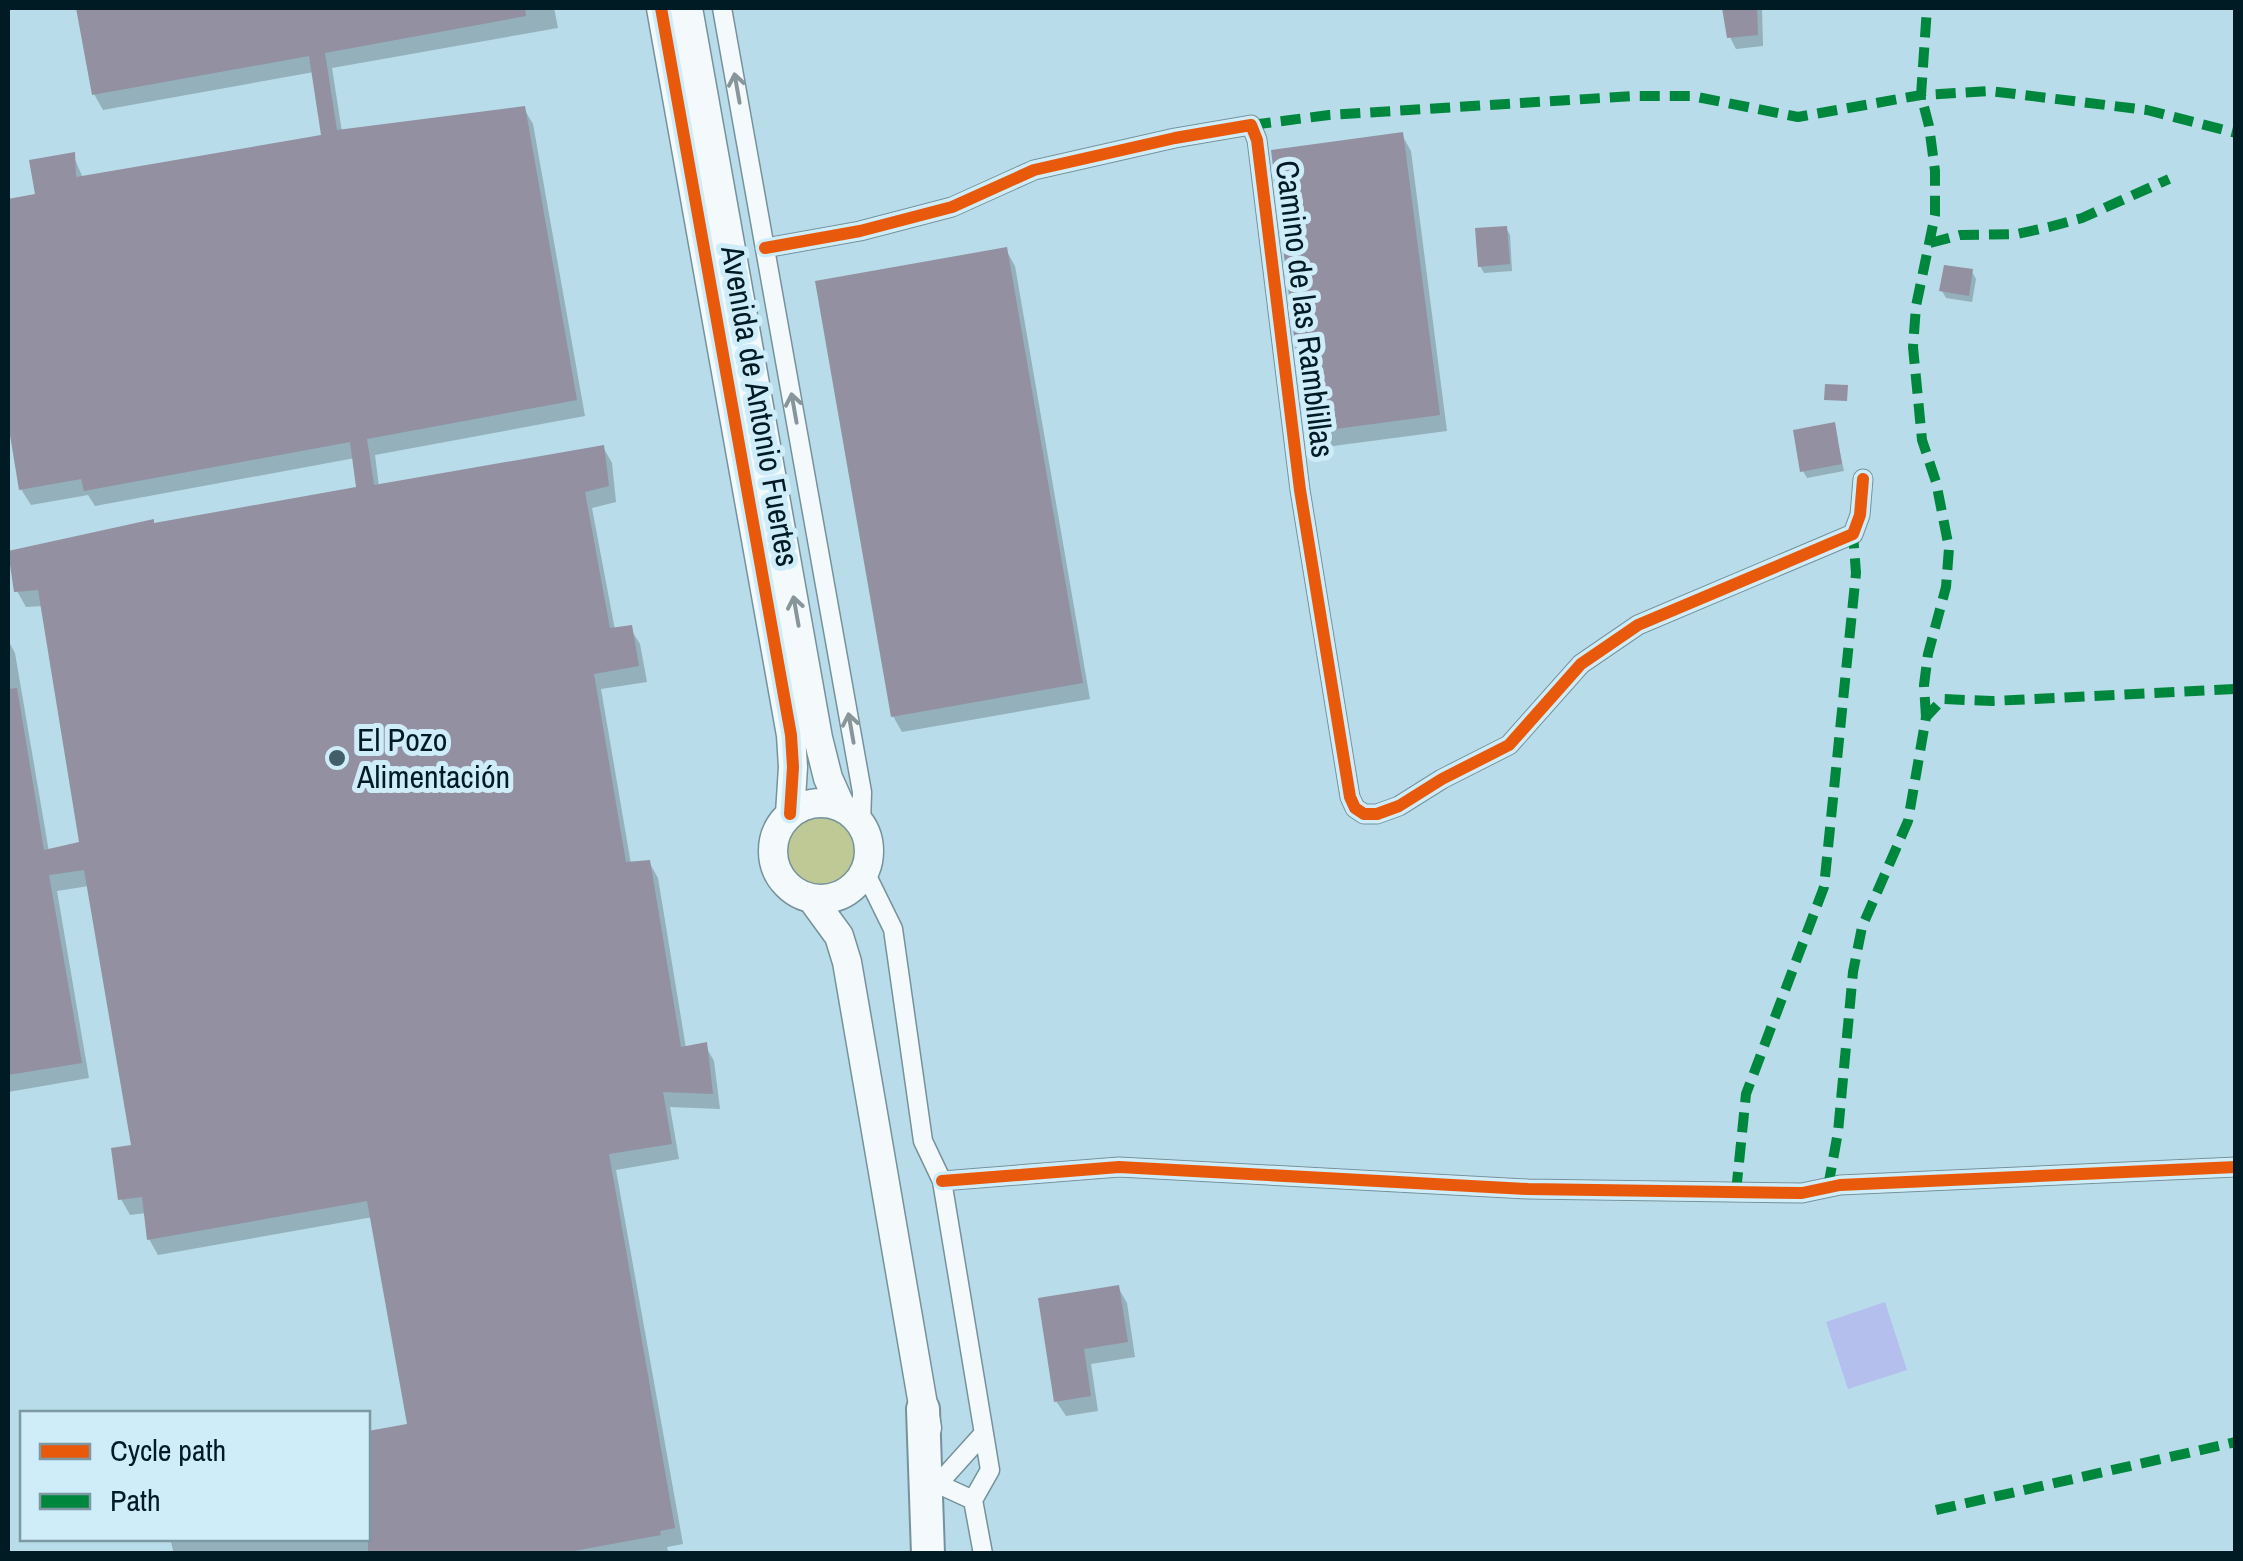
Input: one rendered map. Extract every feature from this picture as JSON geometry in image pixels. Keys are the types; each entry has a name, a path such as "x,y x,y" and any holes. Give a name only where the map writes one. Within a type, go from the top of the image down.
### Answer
{"highway":[{"path":"923,1409 928,1554"},
{"path":"938,1484 952,1554"}],"main road":[{"name":"Avenida de Antonio Fuertes","path":"661,8 790,735 790,814"},
{"name":"Avenida de Antonio Fuertes","path":"688,8 818,738 828,778 851,816"},
{"path":"847,962 861,878 869,856 868,840 851,816 814,804 790,814 774,841 773,856 786,884 812,899 839,936 847,962 938,1484"},
{"path":"812,899 844,894 861,878"}],"street":[{"name":"Avenida de Antonio Fuertes","path":"722,8 862,792 851,816"},
{"name":"Camino de las Ramblillas","path":"765,248 860,230 952,206 1034,170 1251,125 1257,140 1300,490 1350,797 1355,808 1364,814 1398,806 1442,778 1509,745 1581,664 1615,638 1854,534 1860,515 1862,479"},
{"path":"861,878 893,929 923,1141 942,1181 990,1470 973,1500 983,1554"},
{"path":"942,1181 1119,1167 1528,1189 1802,1193 1840,1185 2236,1168"},
{"path":"973,1500 938,1484 984,1433"}],"green space":[{"path":"821,808 838,811 852,820 861,834 861,868 852,882 838,891 821,894 804,891 790,882 781,868 778,851 781,834 790,820 804,811"}],"water":[{"path":"1885,1302 1907,1370 1848,1389 1826,1322"}],"building":[{"name":"El Pozo Alimentación","path":"76,8 525,8 526,16 325,53 337,130 525,106 577,400 367,439 374,485 604,445 609,486 585,492 610,628 632,625 639,666 594,674 626,862 650,860 681,1047 707,1042 713,1094 663,1092 672,1144 609,1154 675,1528 660,1531 661,1535 557,1554 368,1554 370,1431 407,1424 367,1201 147,1240 142,1197 118,1200 111,1148 131,1145 84,870 49,875 82,1063 8,1075 8,689 17,688 44,850 79,842 38,590 14,592 8,551 154,519 154,523 356,487 350,442 84,491 81,479 19,490 8,423 8,199 35,194 29,160 75,152 76,177 321,135 309,56 92,95"},
{"path":"1722,8 1757,8 1758,35 1727,38"},
{"path":"1403,132 1440,415 1306,433 1271,150"},
{"path":"1507,226 1510,264 1478,267 1475,228"},
{"path":"1007,247 1083,683 891,717 815,281"},
{"path":"1944,265 1973,269 1969,296 1939,291"},
{"path":"1825,384 1848,385 1847,401 1824,400"},
{"path":"1835,422 1842,464 1800,472 1793,430"},
{"path":"1119,1285 1128,1342 1084,1349 1091,1396 1054,1402 1038,1298"}],"marked path":[{"path":"1926,717 1924,685 1928,654 1946,587 1949,548 1936,482 1922,440 1913,347 1916,306 1935,215 1935,171 1921,95 1927,8"},
{"path":"1251,125 1329,115 1634,96 1692,96 1798,117 1921,95 1990,91 2147,110 2236,133"},
{"path":"1930,243 1960,235 2017,234 2049,227 2082,218 2169,179"},
{"path":"1736,1192 1746,1094 1824,887 1856,573 1853,534"},
{"path":"1828,1187 1838,1132 1853,972 1862,927 1908,821 1926,717 1943,699 1992,701 2236,689"},
{"path":"1936,1510 2236,1442"}],"cycle path":[{"path":"661,8 791,735 790,814"},
{"path":"765,248 860,231 952,207 1034,170 1251,125 1257,140 1300,490 1350,797 1355,808 1364,814 1399,806 1509,745 1581,664 1638,625 1853,534 1860,515 1863,479"},
{"path":"942,1181 1119,1167 1528,1189 1802,1193 1840,1185 2236,1167"}],"place":[{"name":"El Pozo Alimentación","path":"337,758"}]}
